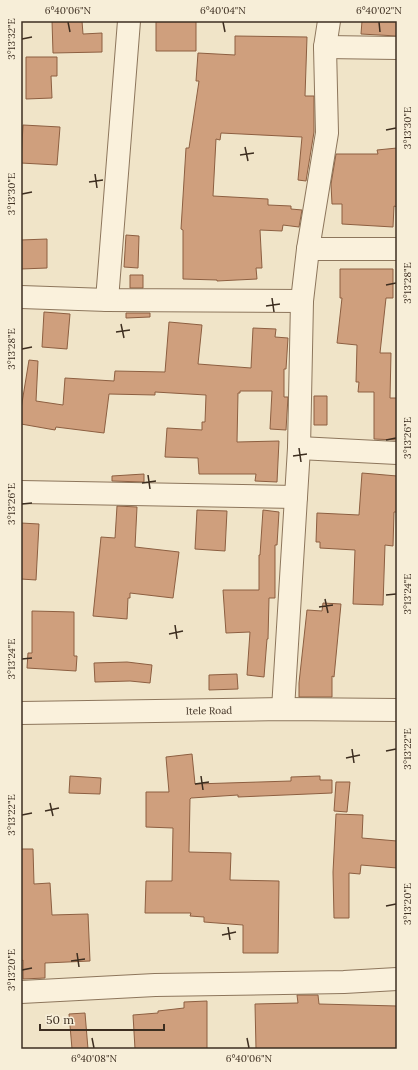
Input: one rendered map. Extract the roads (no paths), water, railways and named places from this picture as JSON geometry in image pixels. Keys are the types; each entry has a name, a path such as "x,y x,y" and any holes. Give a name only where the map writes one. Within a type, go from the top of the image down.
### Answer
{"street":[{"path":"106,300 129,21"},
{"path":"283,709 299,448 302,301 308,249 326,133 326,47 329,21"},
{"path":"326,47 397,48"},
{"path":"308,249 397,249"},
{"path":"21,297 106,300 302,301"},
{"path":"299,448 397,453"},
{"path":"21,492 296,497"},
{"name":"Itele Road","path":"21,713 283,709 397,710"},
{"path":"21,992 155,985 344,982 397,979"}]}
